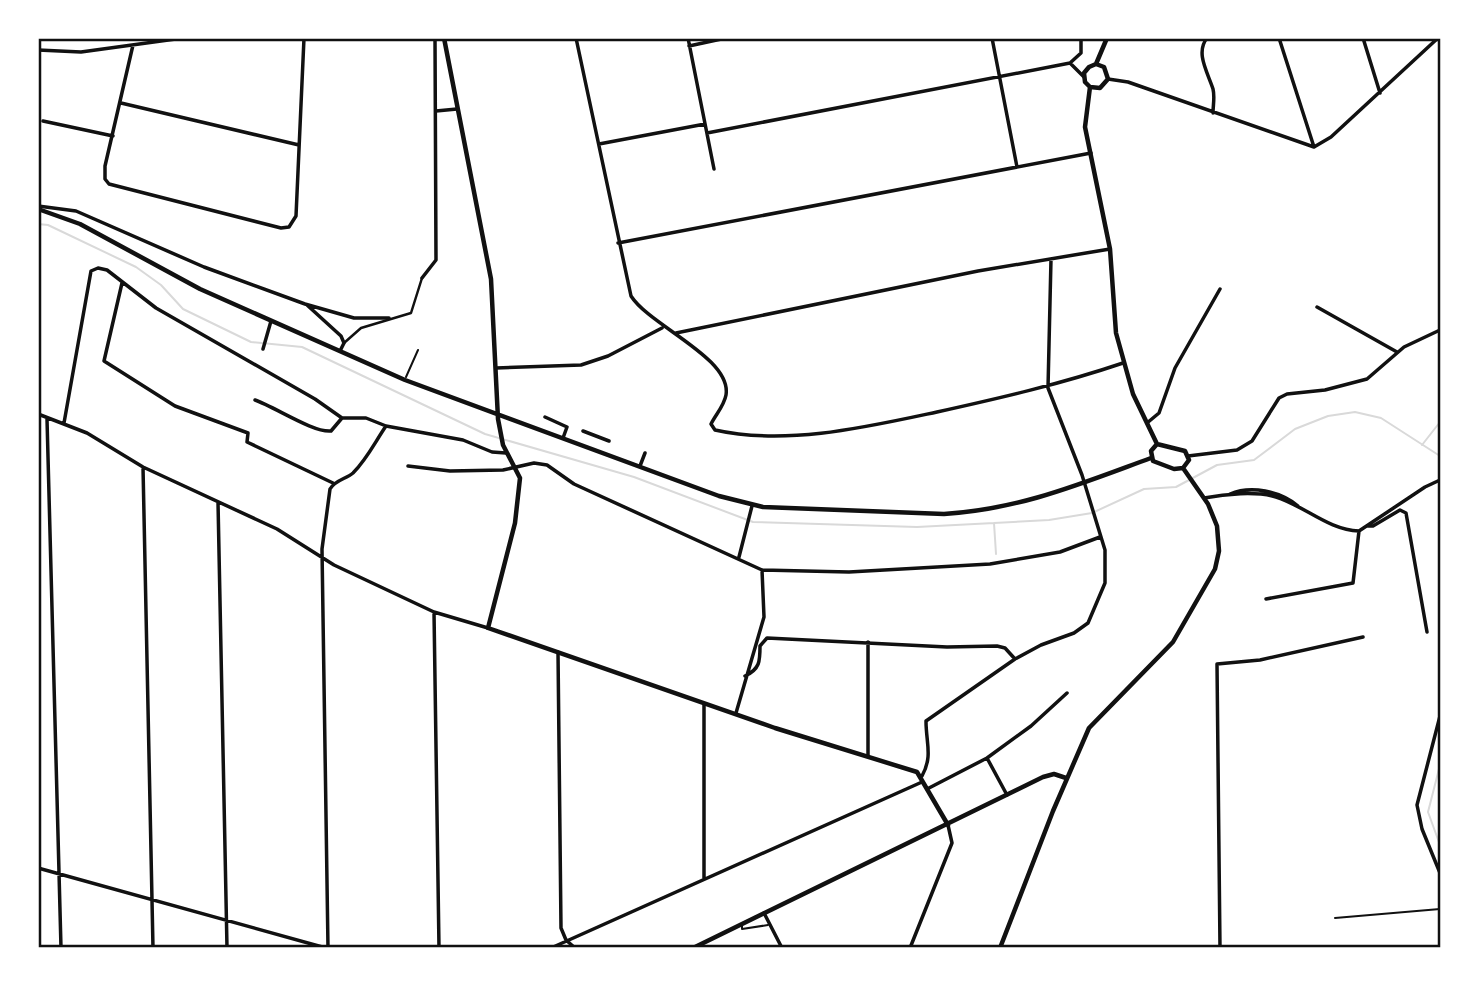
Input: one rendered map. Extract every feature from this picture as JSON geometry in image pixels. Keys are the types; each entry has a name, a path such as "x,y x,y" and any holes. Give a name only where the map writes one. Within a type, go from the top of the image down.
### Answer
{"street":[{"path":"38,50 66,53 183,38"},
{"path":"133,45 105,179 115,186 281,228 294,223 304,38"},
{"path":"576,38 631,296 638,308 662,327 676,333 710,361 725,382 723,406 711,424 719,431 768,436 878,425 1048,388 1122,363"},
{"path":"688,38 714,169"},
{"path":"689,46 726,38"},
{"path":"992,38 1017,167"},
{"path":"707,133 1070,62 1078,58 1081,38"},
{"path":"1084,77 1086,70 1096,64 1107,38"},
{"path":"1207,38 1203,44 1203,61 1214,93 1213,113"},
{"path":"1279,38 1314,147"},
{"path":"1363,38 1380,93"},
{"path":"1108,79 1128,82 1314,147 1332,137 1438,38"},
{"path":"340,351 354,332 389,318 411,313 422,278 436,260 435,40 444,40 491,279 494,368 500,432 521,489 488,628"},
{"path":"1070,62 1090,87 1085,112 1111,249 1114,316 1122,363 1157,444"},
{"path":"1096,64 1106,71 1108,79"},
{"path":"1090,87 1100,88 1108,79"},
{"path":"121,103 299,145"},
{"path":"436,111 457,109"},
{"path":"43,121 113,136"},
{"path":"599,144 705,124"},
{"path":"618,243 1091,153"},
{"path":"38,208 76,211 192,262 305,304 354,318 389,318"},
{"path":"38,208 80,225 200,289 405,380 752,506 964,513 1030,502 1151,458"},
{"path":"676,333 1111,249"},
{"path":"551,947 923,779 930,752 926,721 1015,659 1041,645 1074,633 1088,623 1105,583 1107,566 1085,484 1048,388 1051,259"},
{"path":"64,424 91,271 97,268 107,270 156,308 342,418 366,418 386,426 463,440 492,452 506,453"},
{"path":"122,283 104,361 175,406 248,433 247,442 333,484"},
{"path":"1147,423 1159,413 1175,368 1220,289"},
{"path":"305,304 341,335 344,343"},
{"path":"1317,307 1397,352"},
{"path":"263,349 271,320"},
{"path":"494,368 581,365 608,356 662,327"},
{"path":"1188,456 1237,450 1252,441 1279,398 1287,394 1325,390 1367,379 1397,352 1440,330"},
{"path":"255,400 279,408 321,432 331,430 342,418"},
{"path":"38,414 88,433 143,467 277,529 322,557 434,612 488,628 775,728 909,769 923,779 929,788 948,825 952,843 910,947"},
{"path":"545,417 567,427 563,438"},
{"path":"47,419 61,947"},
{"path":"38,868 327,947 322,557 328,499 333,484 350,476 364,461 386,426"},
{"path":"583,431 609,441"},
{"path":"1157,444 1182,449 1188,456"},
{"path":"1151,458 1152,449 1157,444"},
{"path":"640,466 645,453"},
{"path":"1183,468 1188,456"},
{"path":"1000,947 1066,778 1089,728 1173,642 1204,591 1219,551 1217,526 1204,498 1183,468 1158,464 1151,458"},
{"path":"408,466 450,471 503,470 534,463 547,465 574,484 739,557 762,570 849,572 990,565 1060,552 1101,537"},
{"path":"143,467 153,947"},
{"path":"1204,498 1228,495 1276,497 1342,529 1359,531 1440,480"},
{"path":"218,502 227,947"},
{"path":"739,557 752,506"},
{"path":"1367,526 1373,526 1400,510 1406,513 1427,632"},
{"path":"1266,599 1353,583 1359,531"},
{"path":"736,713 764,617 762,570"},
{"path":"434,612 439,947"},
{"path":"1220,947 1217,664 1260,660 1363,637"},
{"path":"746,676 754,672 760,663 760,646 767,638 947,647 997,646 1005,648 1015,659"},
{"path":"868,642 868,756"},
{"path":"558,652 561,928 566,940 575,947"},
{"path":"929,788 987,758 1031,726 1067,694"},
{"path":"704,702 704,878"},
{"path":"1440,716 1417,805 1422,829 1440,873"},
{"path":"987,758 1007,795"},
{"path":"693,947 1049,775 1066,778"},
{"path":"764,913 782,947"}],"lane":[{"path":"405,380 418,349"},
{"path":"1335,918 1440,909"},
{"path":"741,925 742,929 770,925"}],"waterway":[{"path":"38,224 48,225 136,267 161,285 183,309 251,342 302,347 485,434 634,477 753,522 917,527 1049,520 1092,513 1144,489 1176,487 1217,465 1254,460 1295,429 1328,416 1355,412 1381,418 1440,456"},
{"path":"1422,445 1440,422"},
{"path":"994,523 996,554"},
{"path":"1440,765 1428,812 1440,845"}]}
